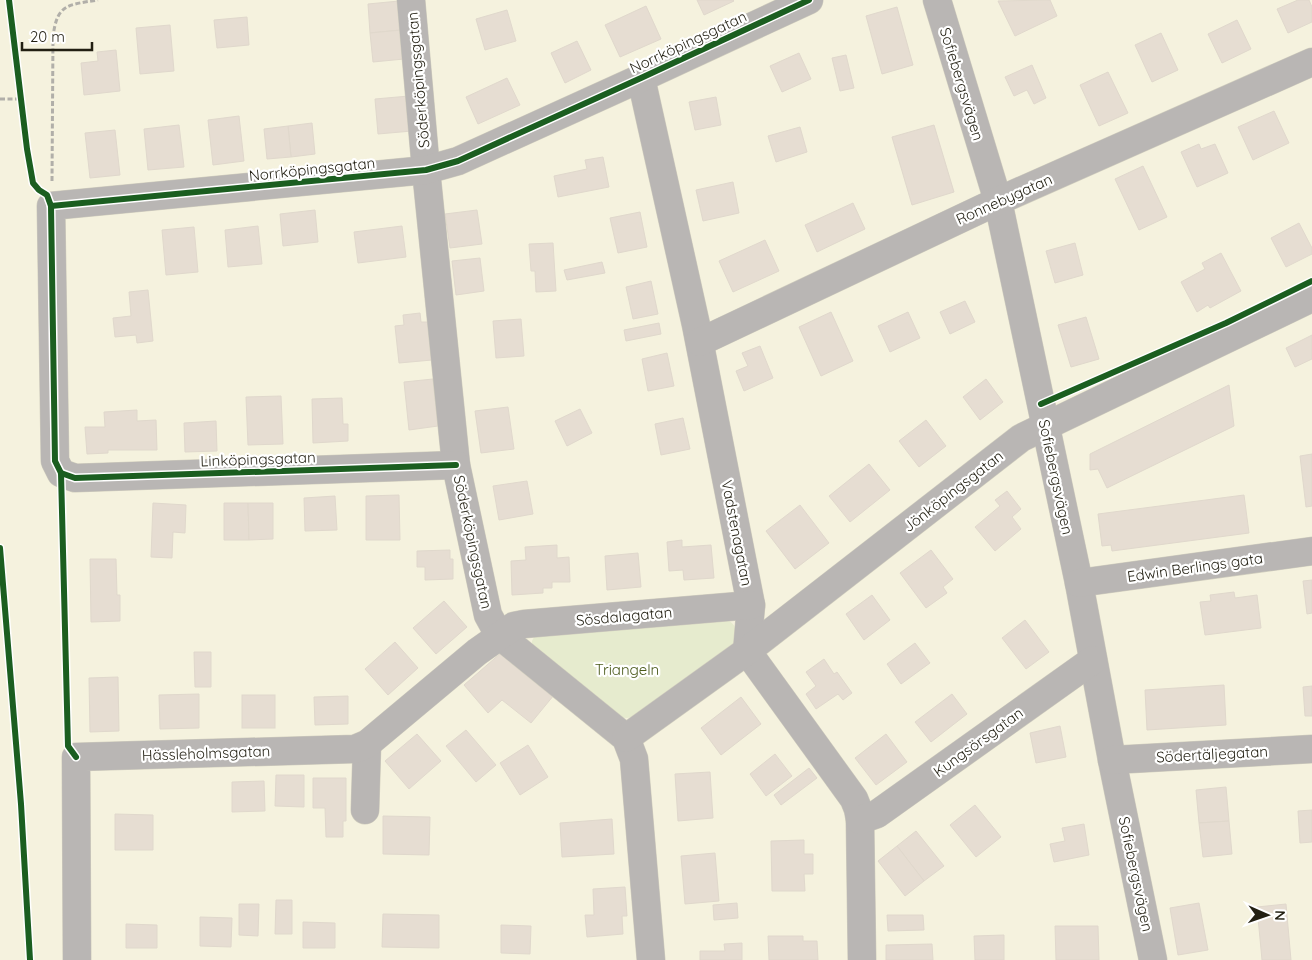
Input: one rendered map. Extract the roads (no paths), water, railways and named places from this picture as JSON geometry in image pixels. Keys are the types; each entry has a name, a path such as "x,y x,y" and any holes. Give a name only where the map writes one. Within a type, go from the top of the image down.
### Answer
{"street":[{"name":"Söderköpingsgatan","path":"411,0 456,465 488,615 499,635 626,738"},
{"name":"Norrköpingsgatan","path":"61,473 55,461 50,206 426,170 458,161 809,0"},
{"name":"Sofiebergsvägen","path":"937,0 998,201 1079,583 1112,760 1153,960"},
{"name":"Ronnebygatan","path":"700,342 998,201 1312,62"},
{"name":"Vadstenagatan","path":"641,78 700,342 751,605 747,650"},
{"name":"Jönköpingsgatan","path":"626,738 747,650 1021,438 1312,298"},
{"name":"Linköpingsgatan","path":"61,473 75,478 456,465"},
{"name":"Edwin Berlings gata","path":"1079,583 1312,551"},
{"name":"Sösdalagatan","path":"499,635 514,626 524,624 751,605"},
{"name":"Hässleholmsgatan","path":"77,960 76,757 355,749 367,744 499,635"},
{"path":"747,650 854,799 858,809 860,820 862,960"},
{"name":"Kungsörsgatan","path":"860,820 877,814 1093,660"},
{"path":"626,738 634,758 651,960"},
{"path":"365,810 367,744"},
{"name":"Södertäljegatan","path":"1112,760 1312,749"}],"park label":[{"name":"Triangeln","path":"627,669"}]}
